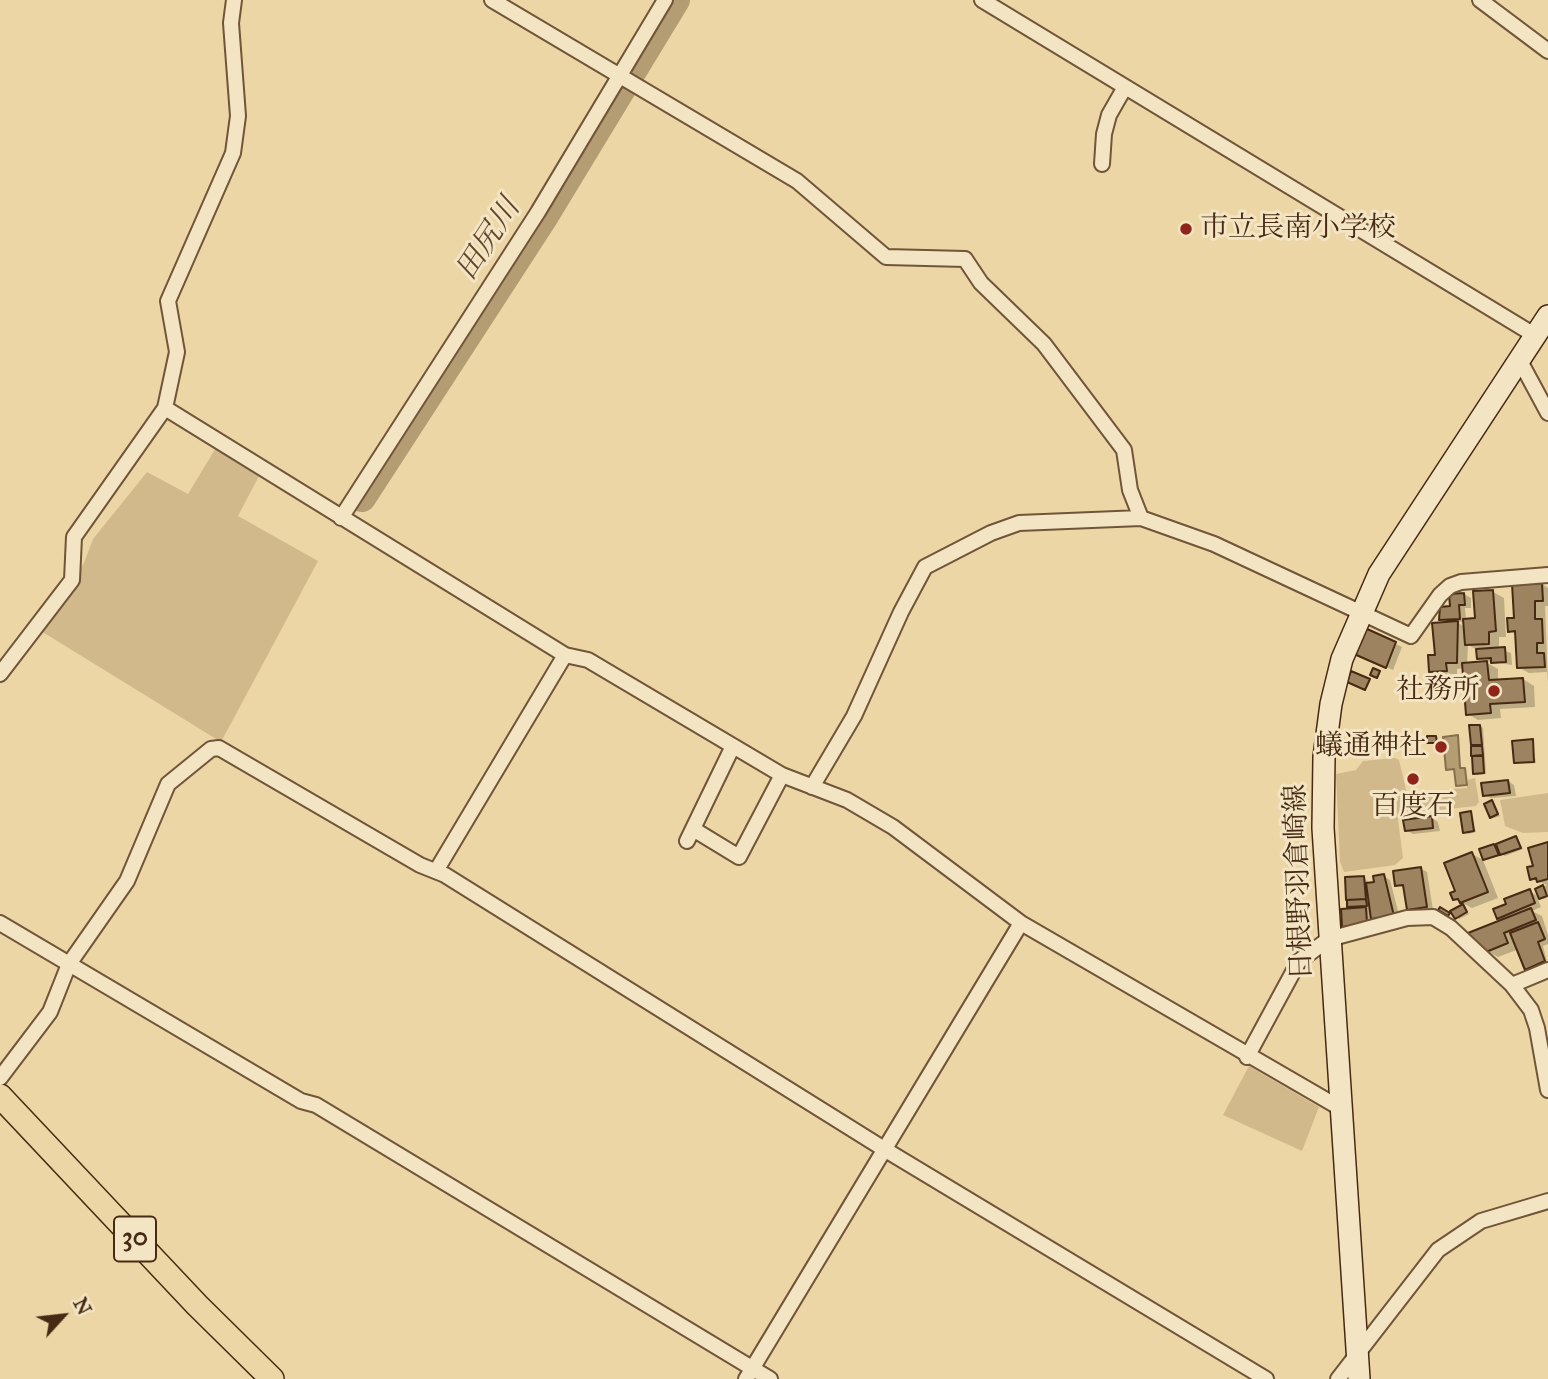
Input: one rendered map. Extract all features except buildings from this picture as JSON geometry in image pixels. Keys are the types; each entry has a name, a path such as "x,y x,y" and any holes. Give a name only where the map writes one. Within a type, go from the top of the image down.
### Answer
{"main road":[{"name":"日根野羽倉崎線","path":"1359,1379 1323,828 1324,757 1339,670 1360,612 1395,547 1548,316"},
{"name":"30","path":"0,1096 197,1305 272,1379"}],"street":[{"path":"0,674 72,580 74,537 165,408 177,352 168,301 233,153 238,116 231,23 234,0"},
{"path":"492,0 797,181 886,257 965,260 981,283 1044,344 1124,450 1130,490 1141,518"},
{"path":"341,518 538,212 665,0"},
{"path":"982,0 1535,336"},
{"path":"1480,0 1548,51"},
{"path":"1102,164 1104,134 1110,115 1125,87"},
{"path":"1520,361 1548,413"},
{"path":"165,408 565,655 587,660 782,775 847,800 893,827 1021,923 1247,1057 1340,1108"},
{"path":"812,787 854,716 901,612 925,567 990,533 1018,523 1141,518 1214,544 1411,636 1440,595 1450,586 1461,582 1548,576"},
{"path":"436,871 565,655"},
{"path":"733,746 690,835 740,857 782,775"},
{"path":"0,1078 50,1012 69,964 127,881 168,784 212,749 219,748 420,865 436,871 884,1149 1266,1379"},
{"path":"1247,1057 1299,961 1329,939 1406,918 1433,917 1451,928 1512,985 1531,1010 1537,1028 1548,1090"},
{"path":"0,923 301,1101 328,1112 749,1374 770,1379"},
{"path":"749,1374 1021,923"},
{"path":"1512,985 1548,970"},
{"path":"1338,1379 1438,1250 1481,1222 1548,1201"}],"shaded area":[{"path":"217,446 260,474 238,516 318,561 221,742 41,631 84,563 93,539 147,472 188,494"},
{"path":"1458,735 1460,768 1465,768 1467,785 1456,786 1454,769 1446,770 1443,737"},
{"path":"1395,758 1399,760 1408,798 1428,794 1437,800 1443,798 1448,789 1467,788 1468,780 1475,778 1479,802 1476,806 1402,814 1398,820 1403,858 1395,865 1344,872 1340,862 1336,774 1356,770 1363,761"},
{"path":"1548,793 1548,832 1523,833 1505,826 1500,800"},
{"path":"1249,1066 1319,1107 1302,1151 1223,1115"}],"waterway":[{"name":"田尻川","path":"362,498 543,219 676,0"}],"place":[{"name":"市立長南小学校","path":"1186,229"},
{"name":"社務所","path":"1494,691"},
{"name":"蟻通神社","path":"1441,747"},
{"name":"百度石","path":"1413,779"}]}
